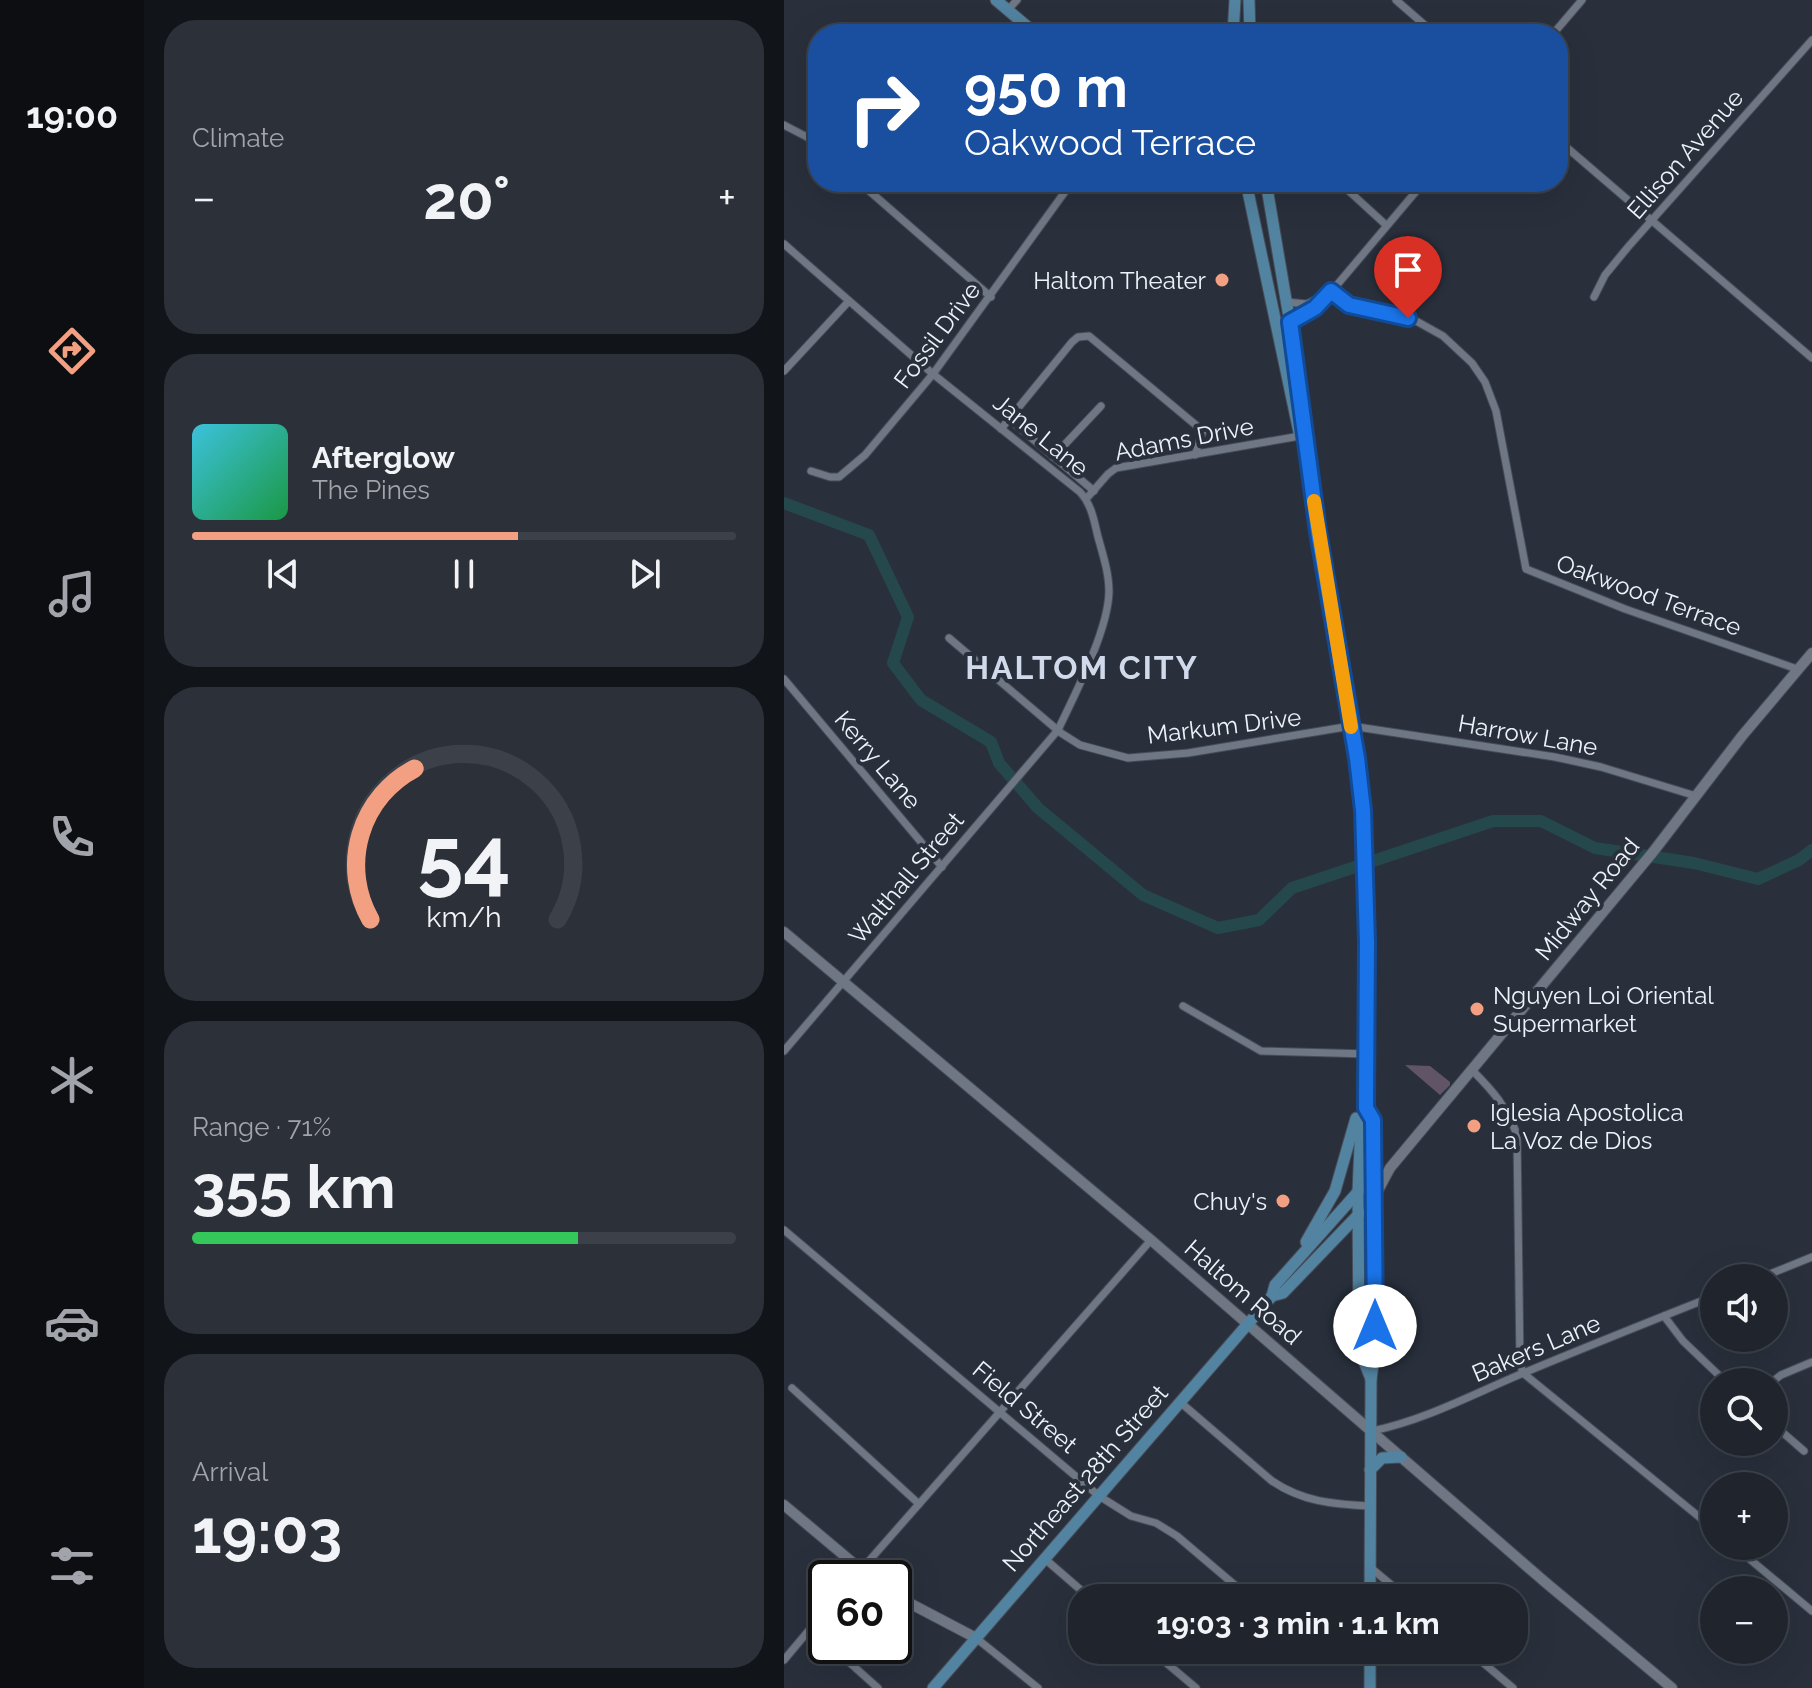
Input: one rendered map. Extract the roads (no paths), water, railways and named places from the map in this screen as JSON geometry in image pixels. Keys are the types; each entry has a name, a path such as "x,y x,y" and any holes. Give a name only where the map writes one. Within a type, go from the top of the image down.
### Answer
{"main road":[{"path":"996,0 1024,24"},
{"path":"1234,24 1235,0"},
{"path":"1249,0 1250,24"},
{"path":"1248,192 1312,491 1360,784 1365,843 1368,1054 1358,1192 1359,1349 1371,1379"},
{"path":"1268,192 1290,322 1312,491"},
{"name":"Midway Road","path":"1374,1198 1390,1168 1636,872 1812,653"},
{"name":"Haltom Road","path":"784,932 1248,1322 1672,1688"},
{"path":"1283,1276 1316,1228 1335,1191 1367,1079"},
{"path":"1366,1108 1373,1120 1374,1198 1370,1584"},
{"name":"Midway Road","path":"1373,1175 1390,1168"},
{"name":"Northeast 28th Street","path":"933,1688 1272,1296 1275,1285 1373,1175"},
{"name":"Northeast 28th Street","path":"1272,1296 1283,1293 1374,1198"},
{"path":"1317,1238 1331,1243 1349,1232 1359,1239"},
{"path":"1370,1471 1382,1458 1401,1457"},
{"path":"784,1505 843,1560"},
{"path":"912,1604 976,1638"},
{"path":"1370,1664 1370,1688"}],"street":[{"path":"1008,10 1017,0"},
{"path":"1396,0 1424,24"},
{"path":"1562,24 1582,0"},
{"name":"Ellison Avenue","path":"1594,297 1605,275 1812,40"},
{"path":"784,125 807,137"},
{"path":"1568,148 1811,356"},
{"path":"870,192 991,297"},
{"name":"Fossil Drive","path":"811,471 830,477 847,473 902,413 991,297 1065,192"},
{"path":"1350,192 1386,225"},
{"path":"1290,322 1315,308 1415,192"},
{"name":"Jane Lane","path":"784,244 933,374 1005,423 1086,499 1105,563 1108,598 1078,691 1058,730"},
{"path":"1286,302 1307,304 1331,291"},
{"name":"Oakwood Terrace","path":"1331,291 1349,305 1418,322 1443,336 1472,363 1485,382 1496,411 1526,569 1625,609 1797,669"},
{"path":"784,371 849,301"},
{"path":"1092,490 1005,423 1072,342 1084,336 1100,343 1203,431 1195,455"},
{"path":"1053,457 1101,406"},
{"name":"Adams Drive","path":"1086,499 1116,468 1300,436"},
{"name":"Markum Drive","path":"949,638 1080,745 1128,758 1188,753 1351,726"},
{"name":"Kerry Lane","path":"784,679 942,867"},
{"name":"Harrow Lane","path":"1351,726 1555,757 1601,767 1696,796"},
{"name":"Walthall Street","path":"784,1051 1058,730"},
{"path":"1183,1006 1261,1051 1368,1054"},
{"path":"1472,1070 1496,1093 1517,1135 1520,1364 1523,1373 1700,1518"},
{"name":"Field Street","path":"784,1230 1099,1496 1131,1516 1156,1523 1177,1536 1234,1584"},
{"path":"870,1560 1151,1240"},
{"path":"1788,1267 1812,1257"},
{"name":"Bakers Lane","path":"1372,1431 1432,1413 1700,1302"},
{"path":"1664,1316 1683,1341 1711,1368"},
{"path":"1788,1372 1812,1362"},
{"path":"792,1388 919,1504"},
{"path":"1180,1402 1288,1492 1333,1504 1369,1506"},
{"path":"1788,1437 1804,1451"},
{"path":"1045,1559 1074,1584"},
{"path":"1751,1560 1812,1611"},
{"path":"1371,1568 1390,1584"},
{"path":"784,1660 808,1632"},
{"path":"976,1638 1038,1688"},
{"path":"851,1664 878,1688"},
{"path":"1168,1664 1196,1688"},
{"path":"1485,1664 1513,1688"}],"waterway":[{"path":"784,503 869,535 908,617 893,663 921,700 991,742 999,763 1038,808 1143,895 1218,928 1259,920 1292,888 1493,821 1541,821 1595,848 1694,863 1758,879 1799,860 1812,850"}],"place":[{"name":"Haltom Theater","path":"1222,280"},
{"name":"Nguyen Loi Oriental Supermarket","path":"1477,1009"},
{"name":"Iglesia Apostolica La Voz de Dios","path":"1474,1126"},
{"name":"Chuy's","path":"1283,1201"}],"district":[{"name":"HALTOM CITY","path":"1082,667"}]}
